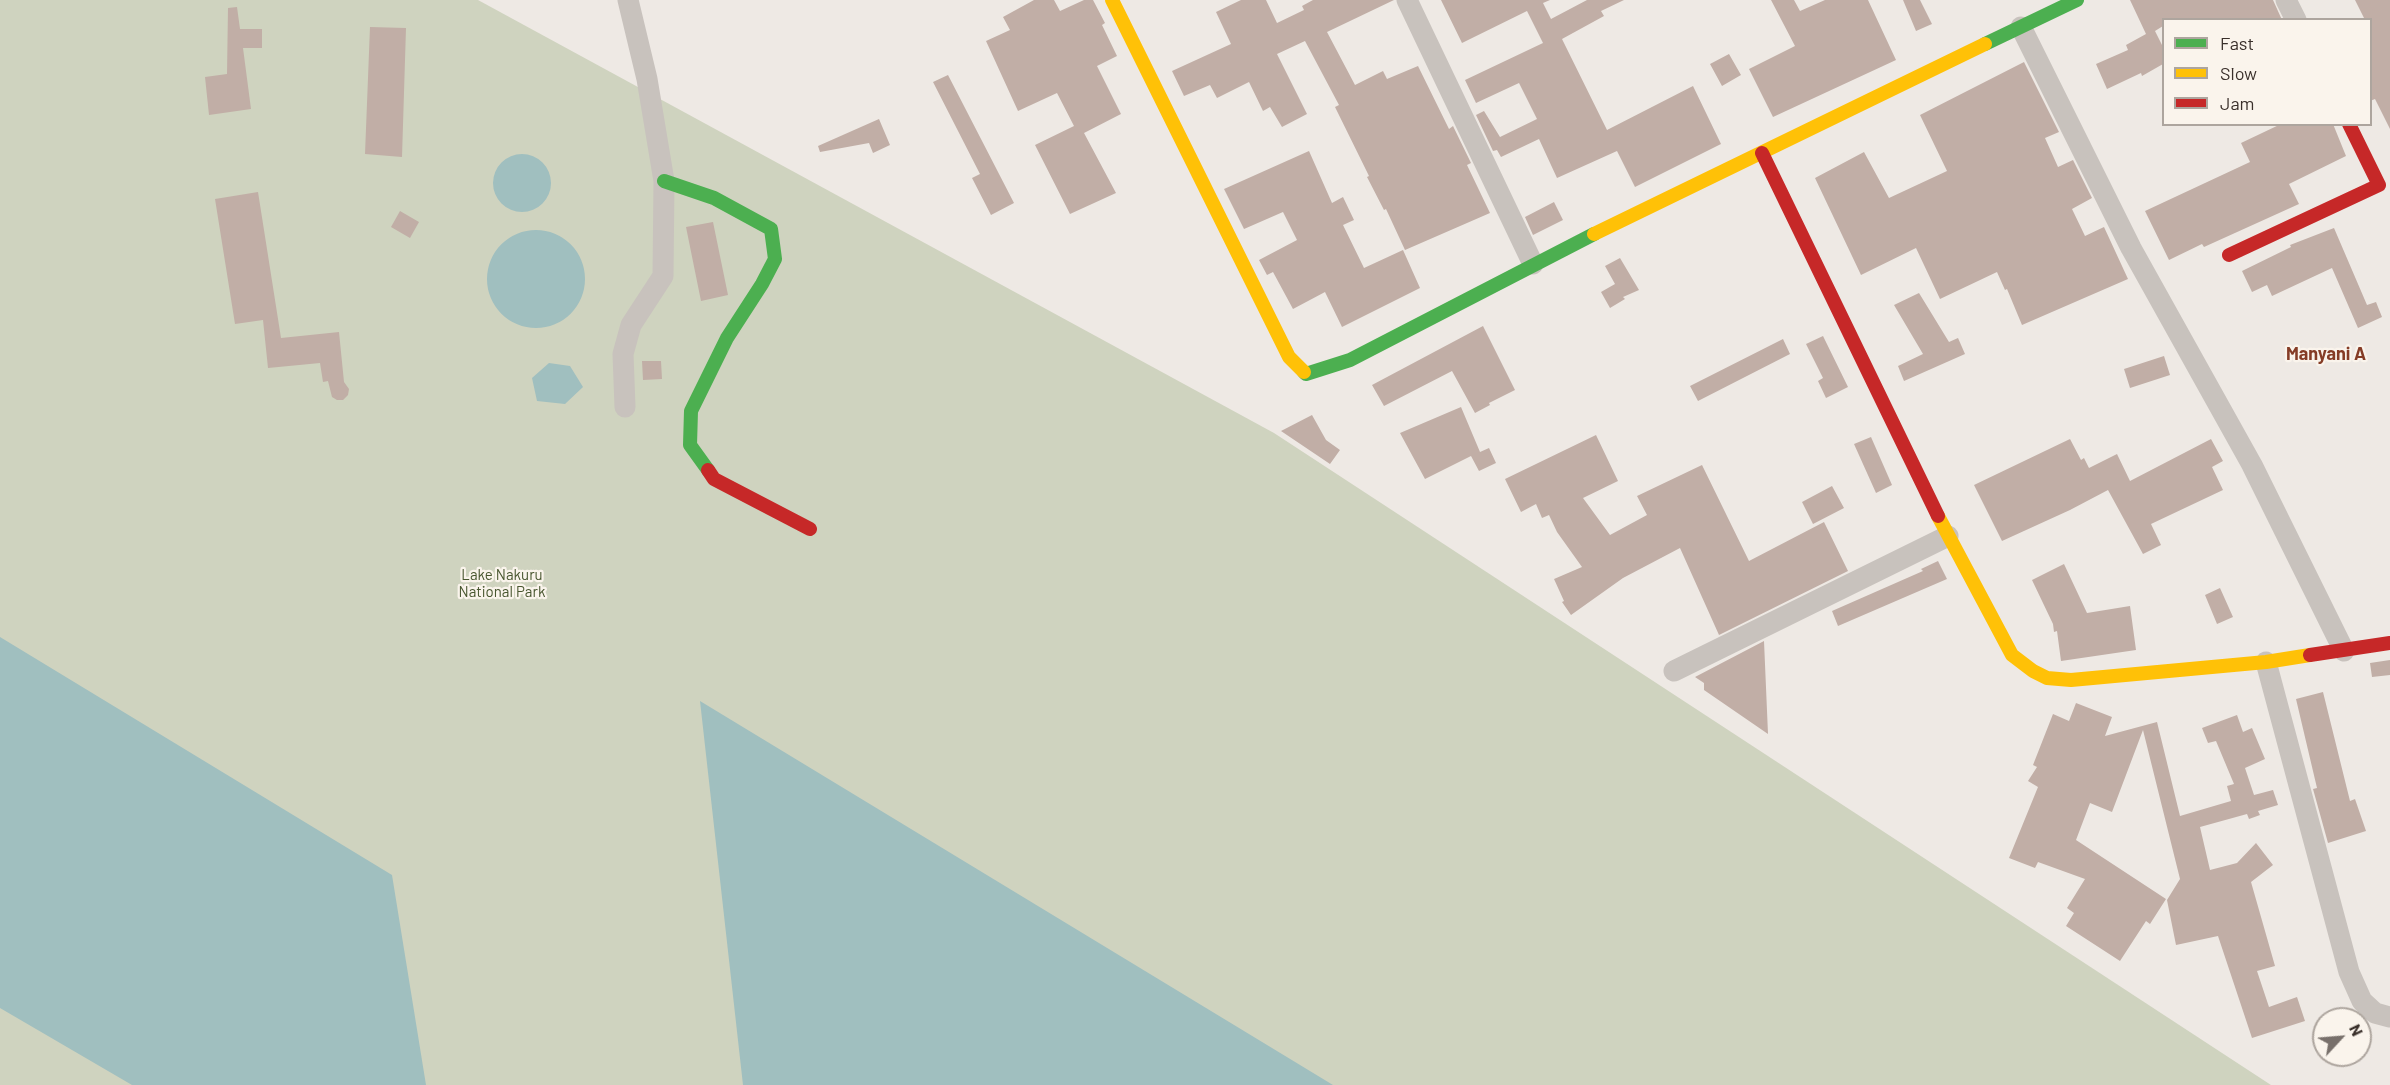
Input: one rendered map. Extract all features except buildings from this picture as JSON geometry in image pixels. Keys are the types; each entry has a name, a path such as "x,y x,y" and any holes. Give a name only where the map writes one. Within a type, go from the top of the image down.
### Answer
{"street":[{"path":"625,407 623,354 631,325 663,276 664,181 647,79 628,0"},
{"path":"1112,0 1289,357 1306,374 1350,360 1533,264 2077,0"},
{"path":"1407,0 1533,264"},
{"path":"2286,0 2295,18"},
{"path":"2021,27 2131,248 2252,465 2344,651"},
{"path":"2229,255 2379,185 2350,126"},
{"path":"1762,153 1948,536 2012,655 2047,678 2070,680 2266,662 2390,643"},
{"path":"664,181 714,198 771,229 775,259 762,284 727,338 691,411 690,445 714,479 810,529"},
{"path":"1674,671 1948,536"},
{"path":"2266,662 2349,972 2362,1001 2375,1013 2390,1017"}],"green space":[{"name":"Lake Nakuru National Park","path":"0,0 478,0 1274,433 2271,1085 0,1085"}],"water":[{"path":"522,154 533,156 546,167 551,183 549,194 538,207 522,212 511,210 498,199 493,183 495,172 506,159"},
{"path":"536,230 555,233 571,244 582,260 585,279 582,298 571,314 555,325 536,328 517,325 501,314 490,298 487,279 490,260 501,244 517,233"},
{"path":"549,363 570,366 583,387 565,404 537,401 532,378"},
{"path":"0,637 392,875 426,1085 132,1085 0,1008"},
{"path":"700,701 1333,1085 743,1085"}],"traffic: fast":[{"path":"1985,44 2077,0"},
{"path":"664,181 714,198 771,229 775,259 762,284 727,338 691,411 690,445 708,470"},
{"path":"1304,372 1306,374 1350,360 1594,234"}],"traffic: slow":[{"path":"1112,0 1289,357 1304,372"},
{"path":"1594,234 1985,44"},
{"path":"1938,516 2012,655 2033,671 2047,678 2071,680 2266,662 2310,655"}],"traffic: jam":[{"path":"2229,255 2379,185 2350,126"},
{"path":"1762,153 1938,516"},
{"path":"708,470 714,479 810,529"},
{"path":"2310,655 2390,643"}],"district":[{"name":"Manyani A","path":"2326,354"}]}
